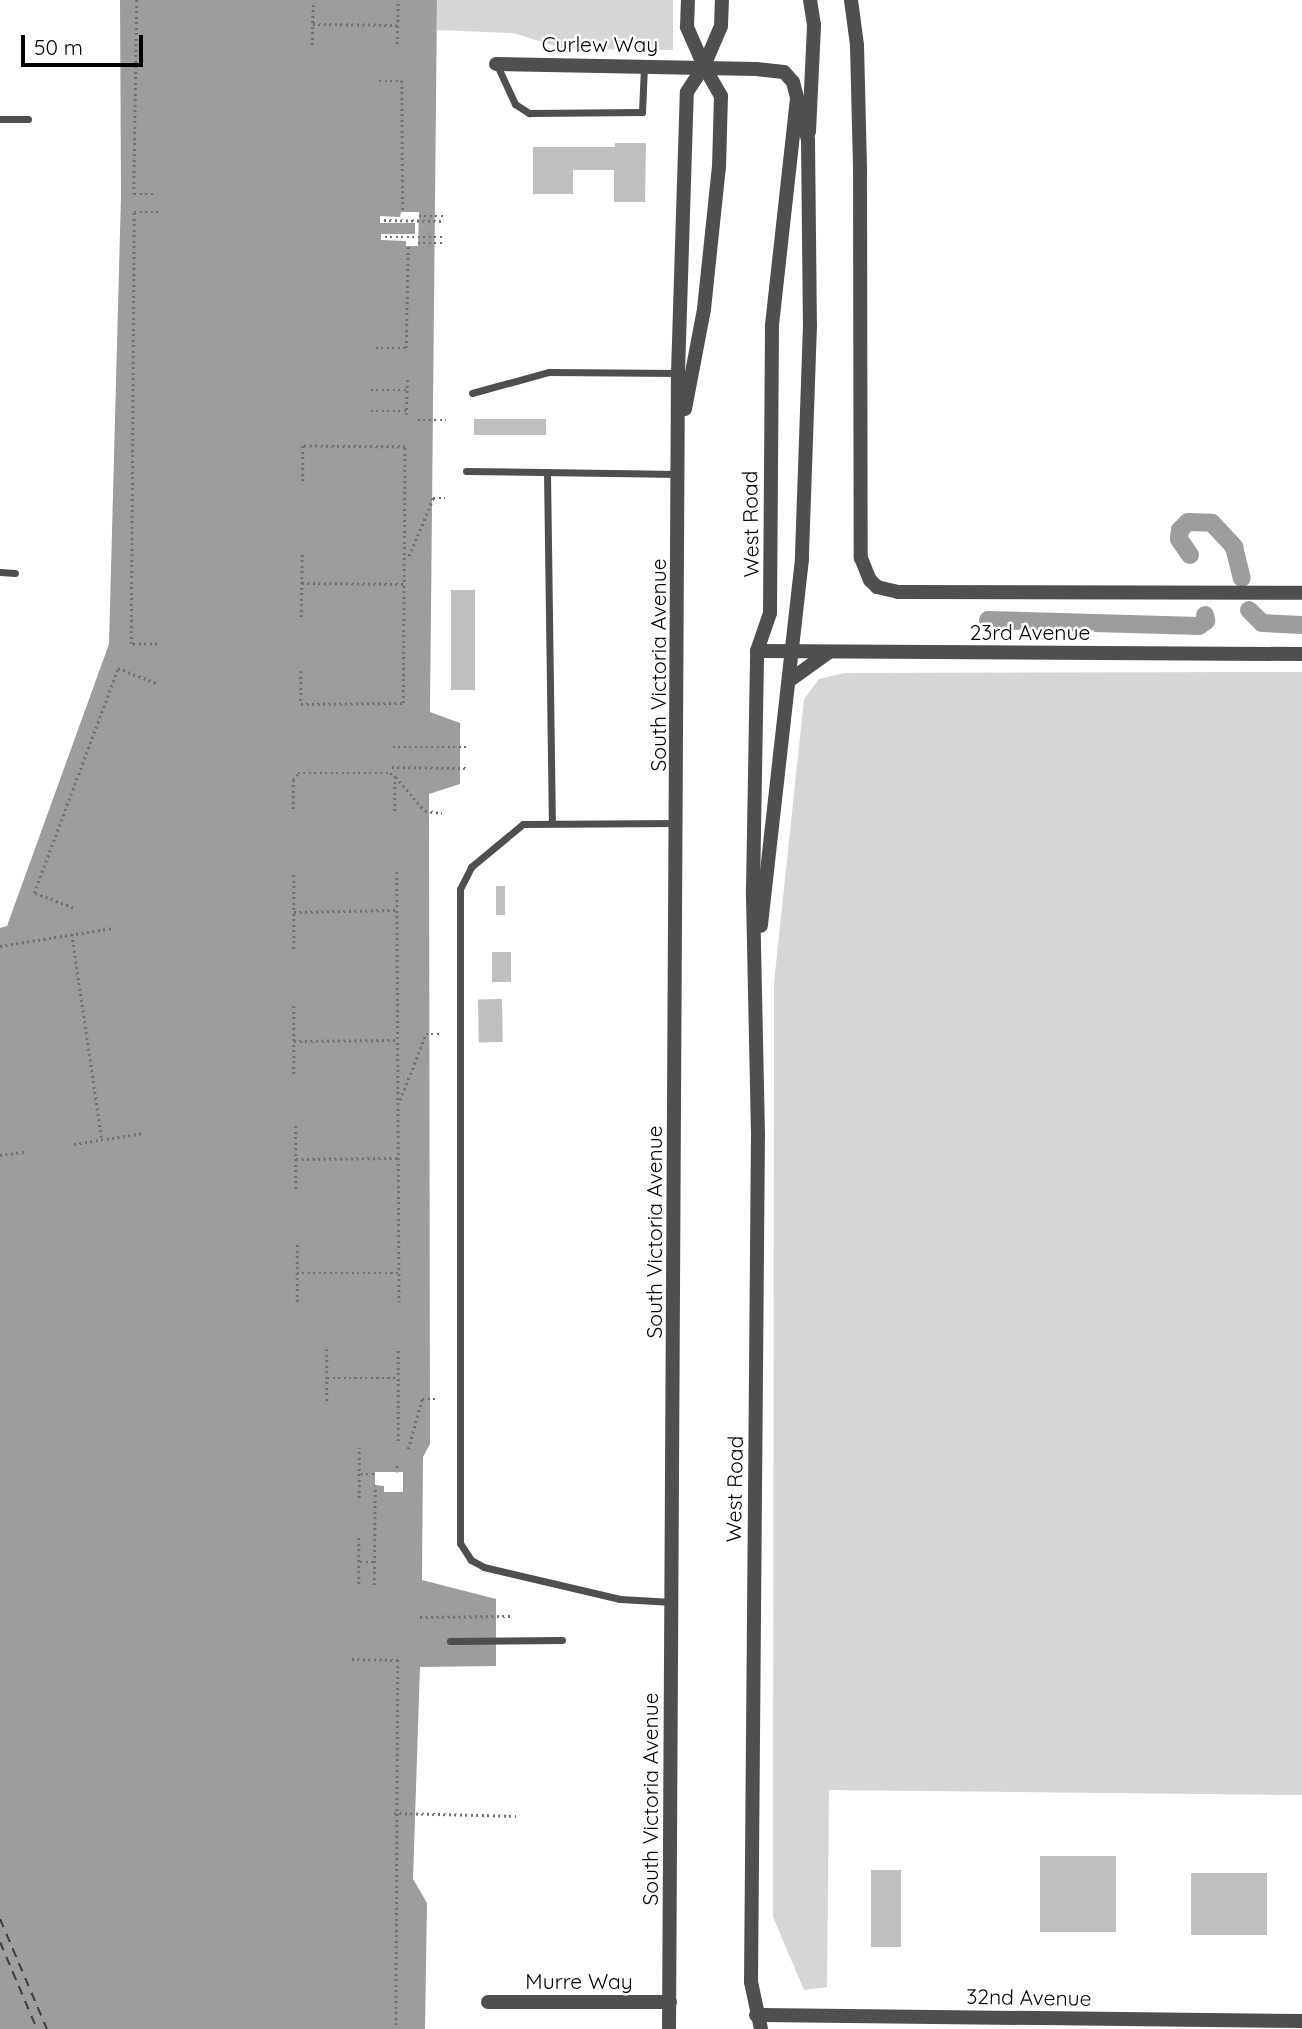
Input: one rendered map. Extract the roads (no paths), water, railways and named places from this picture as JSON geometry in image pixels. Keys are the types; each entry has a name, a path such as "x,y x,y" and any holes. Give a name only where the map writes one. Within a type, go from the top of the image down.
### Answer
{"street":[{"name":"South Victoria Avenue","path":"680,435 704,309 719,167 721,96 687,27 688,0"},
{"name":"South Victoria Avenue","path":"669,2029 680,474 678,373 687,92 704,66 721,26 722,0"},
{"name":"West Road","path":"758,948 794,653 802,559 810,325 808,140 814,26 810,0"},
{"path":"851,0 857,45 860,169 860,558 870,580 877,587 898,592 1302,593"},
{"name":"Curlew Way","path":"496,64 704,66"},
{"name":"West Road","path":"704,66 784,72 793,82 808,140"},
{"name":"West Road","path":"759,2022 751,1982 758,948 753,889 757,652 770,613 772,325 797,99"},
{"name":"23rd Avenue","path":"757,652 1302,654"},
{"path":"790,680 829,652"},
{"name":"Murre Way","path":"488,2002 670,2002"},
{"name":"32nd Avenue","path":"759,2022 1302,2021"}],"lane":[{"path":"496,64 515,104 529,113 642,112 644,65"},
{"path":"0,119 28,119"},
{"path":"472,393 549,372 678,373"},
{"path":"466,471 680,474"},
{"path":"547,472 552,821"},
{"path":"0,572 15,573"},
{"path":"673,1602 620,1599 484,1567 468,1557 460,1539 460,889 471,867 516,828 552,821 678,822"},
{"path":"450,1642 562,1640"}],"waterway":[{"path":"1190,555 1179,539 1180,530 1188,522 1212,523 1234,547 1242,578"},
{"path":"1249,610 1262,623 1302,625"},
{"path":"988,620 1199,626 1206,621 1205,615"}]}
